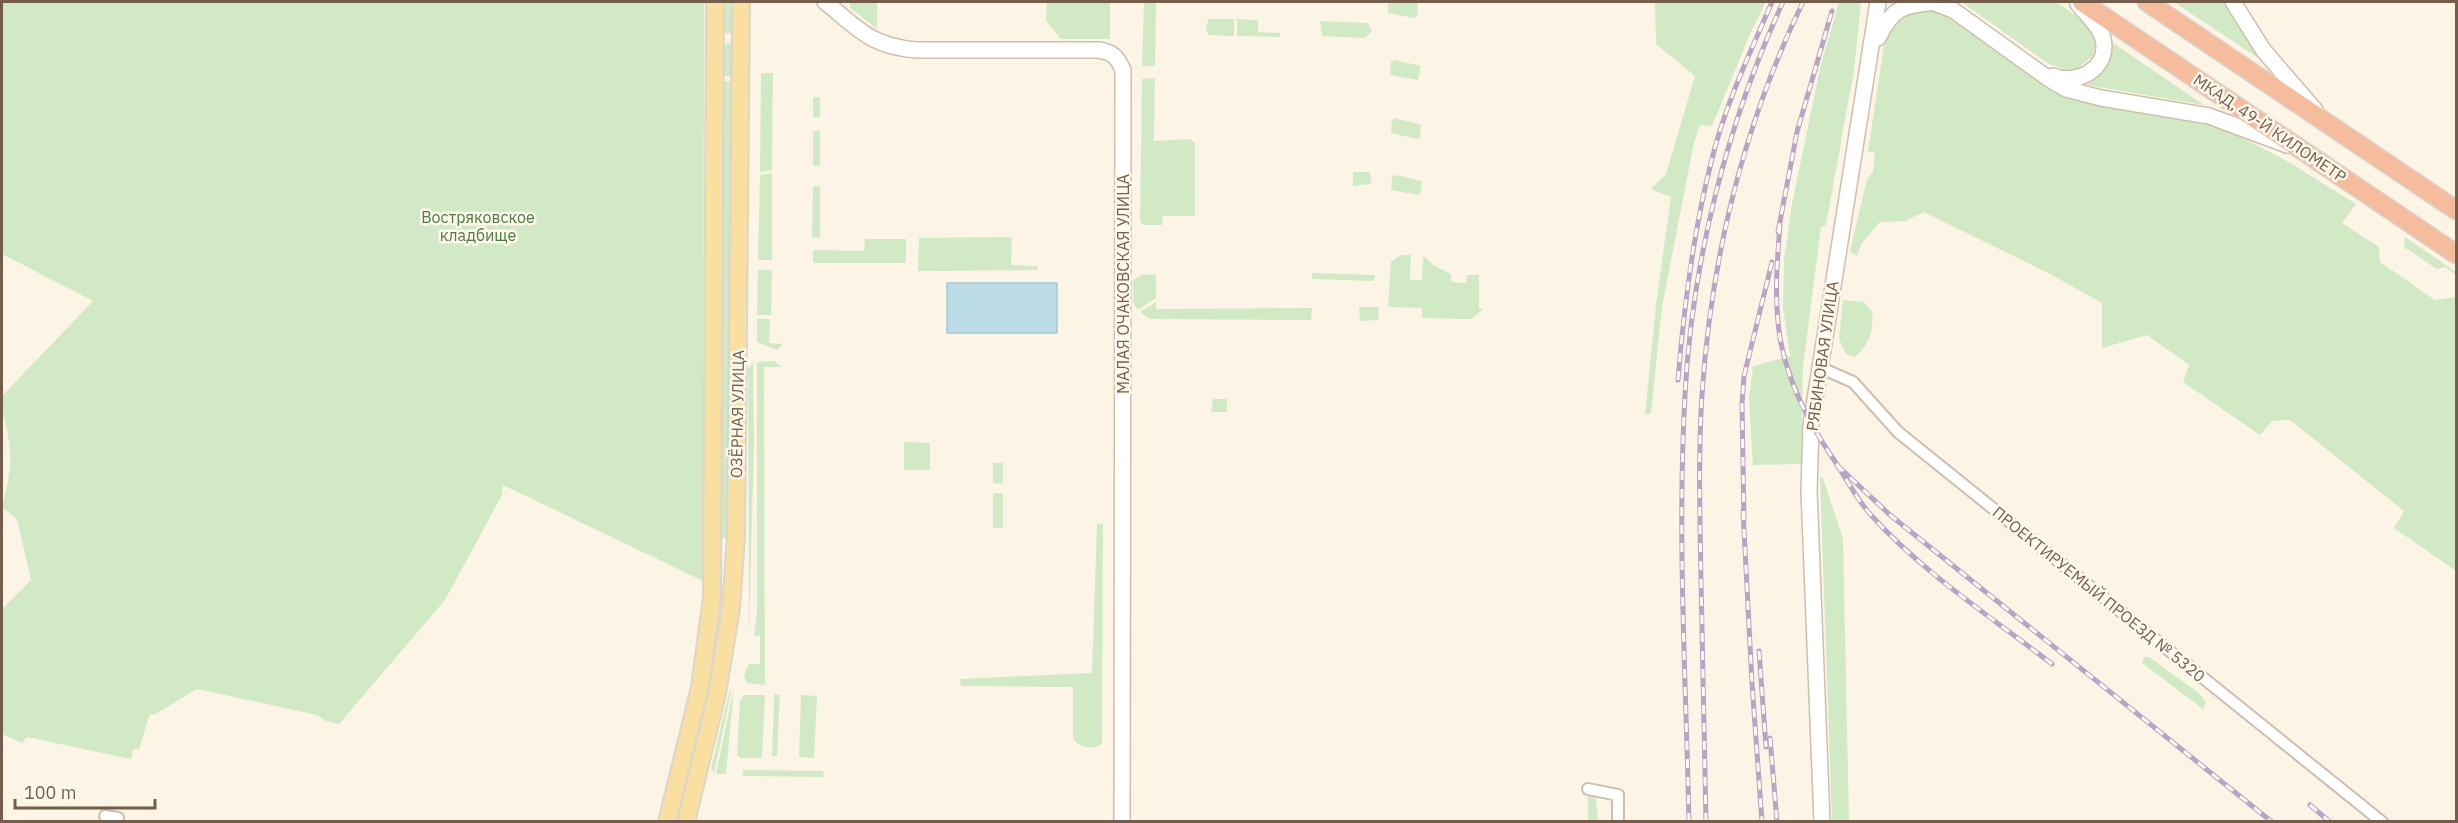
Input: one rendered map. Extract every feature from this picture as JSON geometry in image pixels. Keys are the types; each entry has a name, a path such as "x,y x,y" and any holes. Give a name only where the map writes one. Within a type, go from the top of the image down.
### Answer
{"highway":[{"name":"МКАД, 49-Й КИЛОМЕТР","path":"2082,2 2457,254"},
{"path":"2146,2 2457,210"}],"main road":[{"name":"ОЗЁРНАЯ УЛИЦА","path":"668,822 700,687 712,597 715,2"},
{"name":"ОЗЁРНАЯ УЛИЦА","path":"686,822 717,694 731,608 734,566 741,2"}],"street":[{"name":"МАЛАЯ ОЧАКОВСКАЯ УЛИЦА","path":"825,2 875,42 891,47 916,50 1098,50 1110,52 1116,56 1123,70 1122,822"},
{"name":"РЯБИНОВАЯ УЛИЦА","path":"1822,822 1809,491 1811,424 1872,52 1878,2"},
{"path":"1872,52 1885,22 1893,14 1911,5 1934,2 1961,12"},
{"path":"1948,2 2055,83 2077,93 2209,117 2303,150"},
{"path":"2034,68 2068,80 2081,77 2098,63 2103,50 2102,36 2076,2"},
{"path":"2233,2 2264,51 2325,122"},
{"name":"ПРОЕКТИРУЕМЫЙ ПРОЕЗД № 5320","path":"1819,367 1853,382 1898,432 2382,822"},
{"path":"713,536 716,543 723,547 731,546 736,536"},
{"path":"712,565 715,558 722,555 729,556 734,566"},
{"path":"1588,789 1618,795 1618,822"},
{"path":"105,816 118,818"}],"green space":[{"name":"Востряковское кладбище","path":"2,2 704,2 703,581 503,485 502,495 445,600 339,724 326,721 317,715 197,689 154,715 150,713 139,749 133,749 131,759 27,737 22,743 2,734 2,609 31,580 17,519 2,507 9,475 10,450 2,396 93,301 2,254"},
{"path":"723,2 736,2 733,33 725,34 723,30"},
{"path":"850,2 877,2 877,29 850,8"},
{"path":"1047,2 1110,2 1110,39 1061,39 1046,20"},
{"path":"1144,2 1156,2 1155,66 1142,66"},
{"path":"1388,2 1418,3 1417,16 1415,18 1388,13"},
{"path":"1655,2 1766,2 1750,34 1712,126 1700,125 1694,142 1662,307 1651,413 1645,415 1656,304 1671,197 1651,189 1666,174 1695,76 1656,44"},
{"path":"1839,2 1861,2 1854,70 1826,225 1821,227 1803,367 1801,464 1753,465 1749,399 1753,366 1790,356 1783,307 1784,260 1792,204 1820,68"},
{"path":"1961,2 2056,2 2084,21 2096,39 2093,56 2078,68 2070,71 2049,64"},
{"path":"2174,2 2225,2 2261,60"},
{"path":"1931,9 1939,11 2024,70 2138,109 2220,126 2285,160 2356,204 2342,223 2379,247 2380,262 2435,300 2456,297 2456,571 2394,528 2404,511 2290,420 2272,421 2260,435 2183,382 2189,365 2147,335 2102,348 2102,303 2048,273 1924,212 1905,221 1880,222 1861,244 1857,256 1850,251 1867,179 1873,172 1875,153 1868,151 1886,32 1903,15"},
{"path":"1209,19 1234,19 1234,36 1208,35 1206,26"},
{"path":"1237,19 1258,20 1258,32 1280,33 1280,37 1237,36"},
{"path":"1320,21 1368,23 1372,31 1365,38 1322,36"},
{"path":"726,43 734,44 735,76 723,76 723,48"},
{"path":"2113,43 2204,105 2087,85 2104,67"},
{"path":"1395,60 1421,66 1418,80 1390,75 1391,62"},
{"path":"761,73 773,73 772,170 760,172"},
{"path":"1155,78 1154,141 1190,139 1195,143 1195,216 1163,216 1162,225 1143,225 1140,221 1142,79"},
{"path":"723,81 736,81 729,540 721,536"},
{"path":"813,97 820,97 820,117 813,117"},
{"path":"1395,118 1421,125 1420,138 1391,133 1392,120"},
{"path":"813,131 820,131 820,166 813,166"},
{"path":"1353,172 1369,172 1372,179 1370,184 1353,186"},
{"path":"772,173 772,260 758,260 760,175"},
{"path":"1396,175 1422,181 1420,194 1391,190 1392,177"},
{"path":"813,186 820,186 820,238 812,238"},
{"path":"1012,237 1011,265 1038,266 1037,270 918,271 919,238"},
{"path":"2405,237 2456,272 2456,275 2445,267 2437,269 2404,247"},
{"path":"865,239 906,239 906,263 813,263 813,250 864,251"},
{"path":"1401,255 1411,255 1410,280 1422,280 1423,257 1451,274 1451,282 1466,283 1467,275 1479,275 1479,309 1484,309 1471,319 1422,318 1422,308 1388,307 1391,262"},
{"path":"758,270 772,270 771,315 757,315"},
{"path":"1312,273 1374,275 1375,278 1373,281 1312,279"},
{"path":"1156,274 1156,298 1138,310 1133,303 1133,280 1142,275"},
{"path":"1843,300 1864,302 1872,312 1872,325 1867,343 1854,357 1846,354 1839,339"},
{"path":"1156,302 1156,309 1312,308 1311,320 1150,319 1140,312"},
{"path":"1359,307 1379,307 1378,320 1360,321"},
{"path":"757,319 770,319 769,343 783,344 777,350 757,342"},
{"path":"774,361 782,367 764,367 765,685 747,683 744,675 749,664 760,664 760,636 754,636 757,612 757,362"},
{"path":"753,362 754,441 749,636 748,369"},
{"path":"1213,399 1227,399 1227,412 1211,412"},
{"path":"904,442 930,443 930,470 904,470"},
{"path":"993,463 1003,463 1003,484 993,483"},
{"path":"1820,477 1823,478 1843,539 1849,821 1832,821"},
{"path":"993,493 1003,493 1003,528 993,528"},
{"path":"1097,524 1103,524 1102,744 1090,747 1083,746 1073,739 1073,687 961,686 960,679 1092,673"},
{"path":"2144,657 2149,657 2199,693 2206,702 2203,709 2142,663"},
{"path":"734,687 726,774 716,774"},
{"path":"732,688 714,773 711,768"},
{"path":"774,694 780,695 777,756 772,756"},
{"path":"744,695 765,695 762,758 740,758 737,755 740,700"},
{"path":"801,695 817,696 814,758 799,757"},
{"path":"743,770 823,771 824,777 743,776"},
{"path":"1588,795 1596,798 1598,821 1588,821"}],"water":[{"path":"947,283 1057,283 1057,333 947,333"}],"railway":[{"path":"1678,380 1690,269 1712,159 1731,99 1772,2"},
{"path":"1689,822 1682,502 1689,345 1704,244 1729,145 1763,48 1783,2"},
{"path":"1706,822 1700,488 1702,395 1713,293 1722,243 1747,144 1782,48 1803,2"},
{"path":"1778,232 1797,132 1832,11"},
{"path":"1780,225 1777,267 1780,338 1793,385 1823,443 1860,501 1890,535 1957,593 2052,664"},
{"path":"1744,520 1742,404 1744,376 1772,262"},
{"path":"1837,465 1890,515 2272,822"},
{"path":"1743,511 1762,822"},
{"path":"1759,651 1766,747"},
{"path":"1770,738 1777,822"},
{"path":"2310,805 2330,822"}]}
